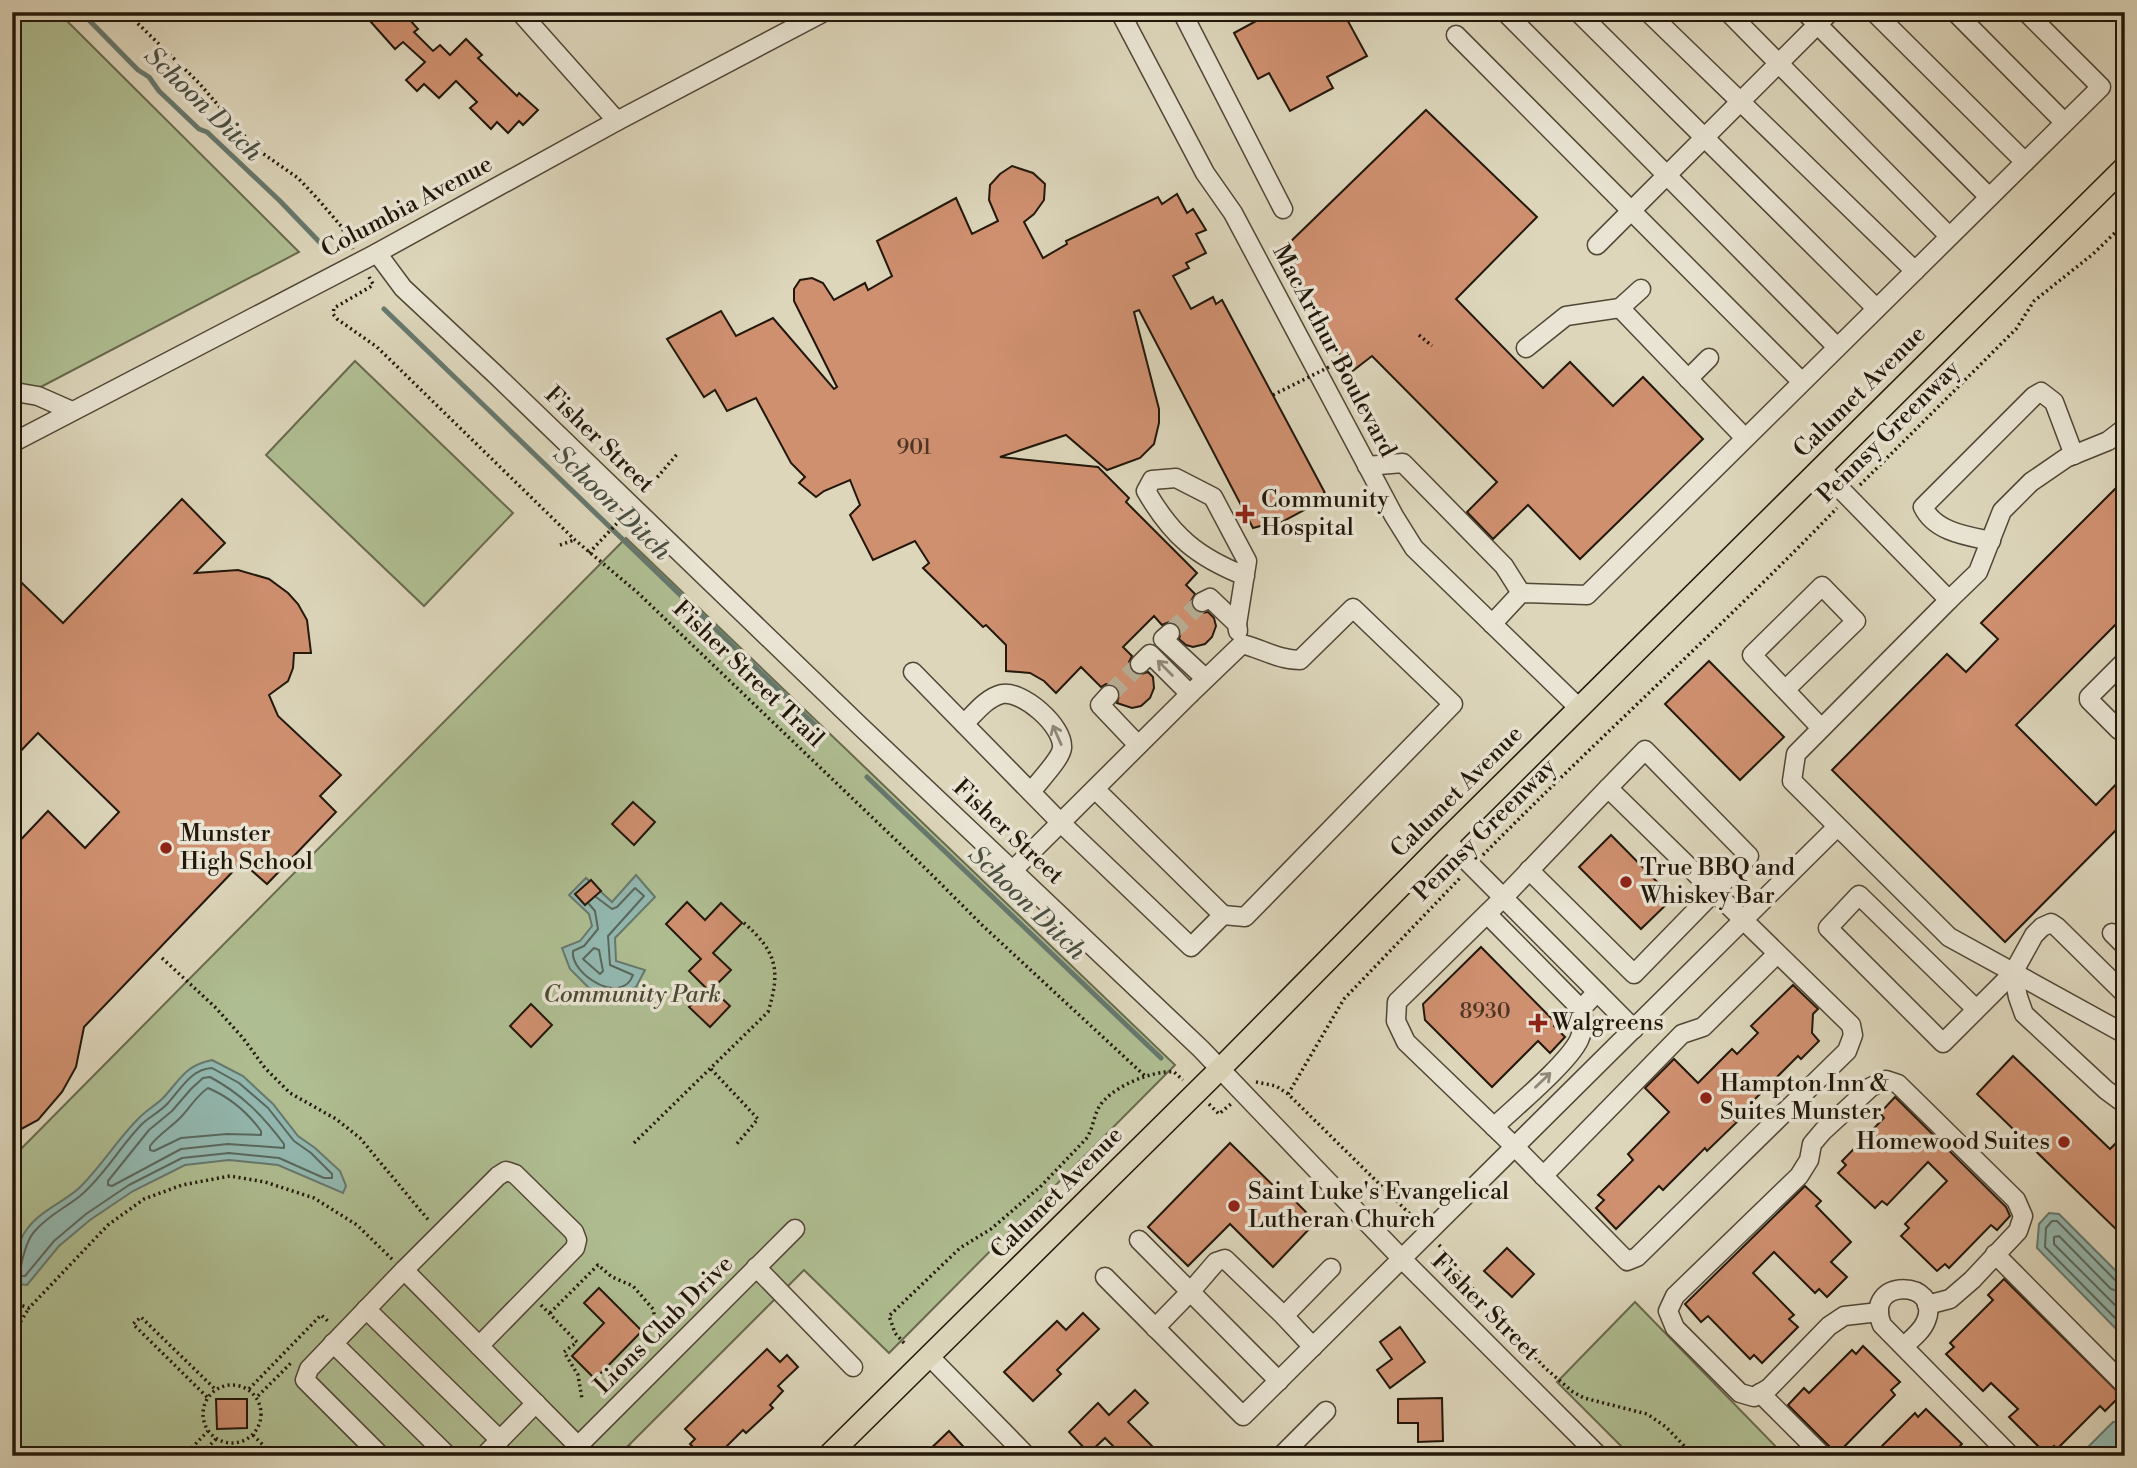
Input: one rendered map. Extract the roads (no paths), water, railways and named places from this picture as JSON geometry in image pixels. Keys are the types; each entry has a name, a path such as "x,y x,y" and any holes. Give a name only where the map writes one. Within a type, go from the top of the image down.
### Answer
{"main road":[{"name":"Calumet Avenue","path":"828,1456 2125,167"}],"street":[{"path":"520,12 617,121"},
{"name":"Columbia Avenue","path":"12,443 377,253 617,121 824,12"},
{"name":"MacArthur Boulevard","path":"1120,12 1205,173 1233,213 1394,516 1414,548 1579,708"},
{"path":"1182,12 1283,208"},
{"path":"1578,12 1877,309"},
{"path":"1648,12 1915,271"},
{"path":"1728,12 1949,236"},
{"path":"1874,12 2025,162"},
{"path":"1955,12 2064,122"},
{"path":"1492,624 1521,593 1587,595 2101,87 2026,12"},
{"path":"2120,12 2125,16"},
{"path":"1514,15 1838,347"},
{"path":"1597,245 1778,64 1818,16 1989,197"},
{"path":"1457,35 1802,382"},
{"name":"Fisher Street","path":"377,253 402,289 496,375 1220,1069 1402,1259 1599,1456"},
{"path":"1526,348 1566,316 1620,308 1641,289"},
{"path":"1620,308 1745,438"},
{"path":"1688,379 1709,358"},
{"path":"12,394 15,392 38,396 72,411"},
{"path":"1991,541 1961,536 1939,525 1923,507 2041,392 2053,402 2074,455"},
{"path":"2125,428 2108,441 2074,455 2031,482 2002,512 1978,572 1796,754 1792,781 1948,937 2125,1034"},
{"path":"1367,466 1403,463 1504,566 1521,593"},
{"path":"1820,468 1949,600"},
{"path":"1242,644 1237,624 1248,561 1213,497 1176,478 1152,480 1146,491 1161,517 1196,552 1245,576"},
{"path":"1785,690 1856,621 1822,586 1752,655 1785,690 1821,728"},
{"path":"1202,602 1210,598 1237,624"},
{"path":"1095,789 1223,915 1245,917 1452,704 1353,608 1300,660 1285,660 1242,644"},
{"path":"1170,633 1163,639 1205,678"},
{"path":"1013,870 1242,644"},
{"path":"1140,664 1150,654 1190,694"},
{"path":"2125,661 2089,700 2119,730 2125,728"},
{"path":"913,672 1061,823 1191,947 1223,915"},
{"path":"964,724 989,698 1005,694 1023,698 1049,719 1062,748 1057,759 1031,792"},
{"path":"1109,695 1100,705 1138,746"},
{"path":"1530,870 1634,974 1715,894 1749,856 1645,750 1608,788 1503,898 1397,1002 1396,1021 1406,1042 1515,1147 1627,1261 1637,1257 1847,1051 1853,1035 1851,1025 1715,894 1608,788"},
{"path":"1105,1278 1243,1416 1837,827"},
{"path":"1446,840 1634,1029"},
{"path":"1976,1009 1859,895 1828,928 1943,1043 2013,973 2034,935 2050,923 2125,994"},
{"path":"1487,914 1581,1009 1585,1020 1579,1041 1567,1057 1494,1127"},
{"path":"1543,1176 1682,1034 1703,1027 1777,954"},
{"path":"2013,973 2024,1014 2106,1090 2125,1104"},
{"path":"1581,1009 1597,992"},
{"path":"1879,1312 1844,1316 1829,1326 1769,1388 1754,1397 1740,1393 1675,1328 1668,1311 1675,1296 1799,1176 1809,1160 1812,1144 1871,1087 1886,1080 1898,1084 2015,1200 2023,1216 2018,1231 1972,1280 1950,1299 1927,1305"},
{"path":"381,1456 305,1380 309,1369 440,1233 506,1171 515,1174 573,1232 577,1240 575,1248 479,1346"},
{"name":"Lions Club Drive","path":"578,1452 794,1229"},
{"path":"1139,1240 1279,1381"},
{"path":"1995,1254 2125,1385"},
{"path":"1155,1328 1216,1262 1225,1259 1313,1347"},
{"path":"757,1267 853,1367"},
{"path":"1284,1316 1331,1268"},
{"path":"404,1270 536,1403 578,1452"},
{"path":"1904,1346 1925,1324 1927,1305 1913,1290 1899,1288 1883,1299 1879,1312 1882,1325 2011,1456"},
{"path":"366,1309 500,1440"},
{"path":"333,1343 448,1456"},
{"path":"929,1356 1027,1456"},
{"path":"1760,1393 1823,1456"},
{"path":"484,1456 536,1403"},
{"path":"1281,1456 1326,1411"}],"water":[{"path":"636,875 655,897 615,938 616,961 645,970 636,987 618,996 593,992 570,969 562,948 580,941 592,926 589,914 569,895 586,878 612,902"},
{"path":"212,1060 243,1076 273,1104 298,1136 340,1171 346,1186 343,1193 278,1165 229,1160 185,1165 133,1191 90,1220 59,1246 27,1285 14,1280 19,1247 23,1235 32,1223 78,1189 130,1127 163,1098 184,1074 195,1066"},
{"path":"2049,1213 2059,1214 2125,1280 2125,1338 2037,1248 2039,1224"},
{"path":"2125,1421 2125,1456 2079,1456 2113,1422"}],"waterway":[{"name":"Schoon Ditch","path":"81,12 199,129 207,132 280,201 329,252"},
{"name":"Schoon Ditch","path":"384,309 815,725"},
{"name":"Schoon Ditch","path":"867,777 1161,1058"}],"tunnel":[{"path":"1170,633 1202,602"},
{"path":"1109,695 1140,664"}],"place":[{"name":"Community Hospital","path":"1245,514"},
{"name":"Munster High School","path":"166,848"},
{"name":"True BBQ and Whiskey Bar","path":"1626,882"},
{"name":"Walgreens","path":"1538,1023"},
{"name":"Hampton Inn & Suites Munster","path":"1706,1098"},
{"name":"Homewood Suites","path":"2064,1142"},
{"name":"Saint Luke's Evangelical Lutheran Church","path":"1234,1206"}],"park label":[{"name":"Community Park","path":"632,995"}]}
